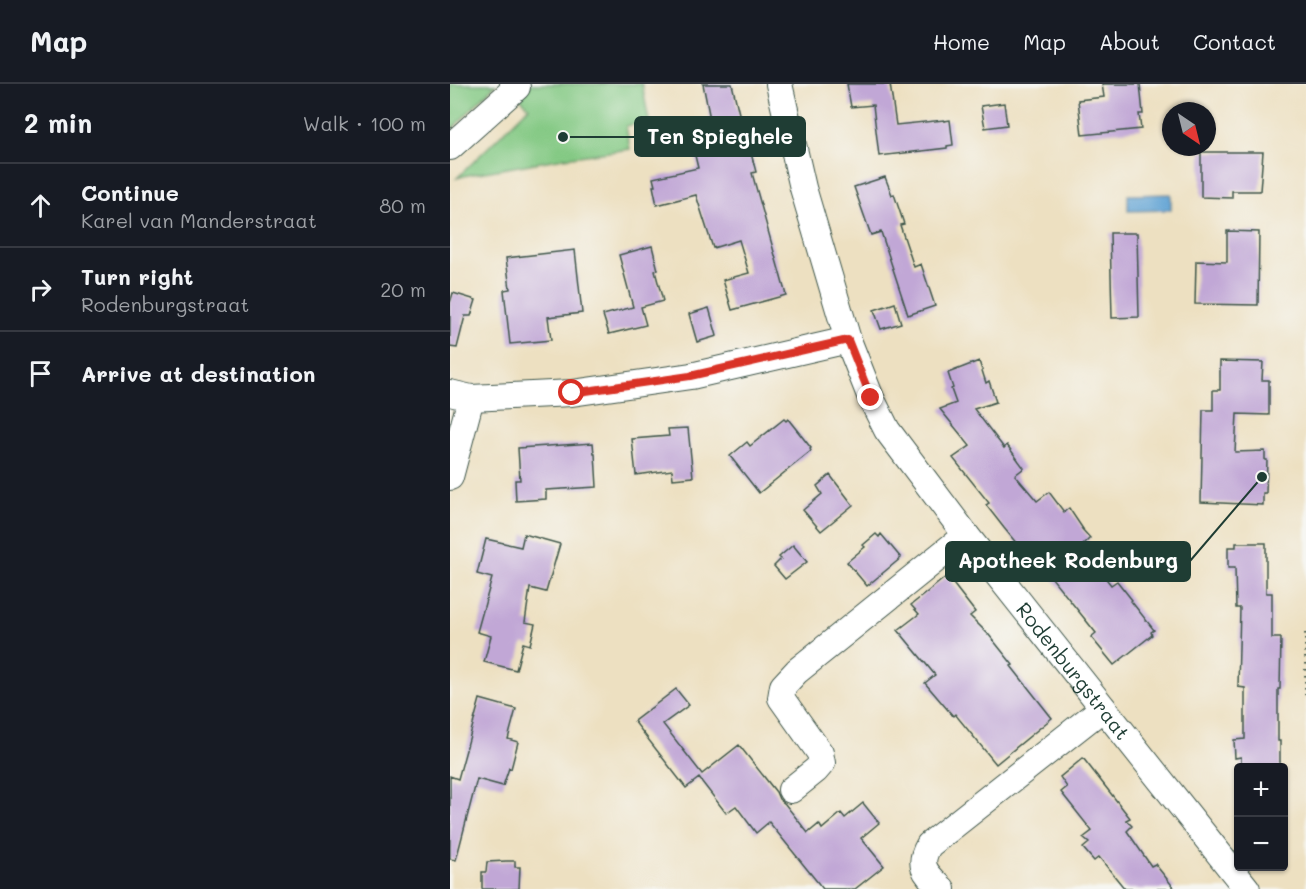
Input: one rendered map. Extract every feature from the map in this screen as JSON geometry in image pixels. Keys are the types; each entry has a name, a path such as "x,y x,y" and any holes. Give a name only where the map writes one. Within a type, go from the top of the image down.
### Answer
{"street":[{"path":"450,147 517,87 513,84"},
{"name":"Rodenburgstraat","path":"779,84 803,188 848,340 871,398 887,430 966,536 1248,887"},
{"path":"450,477 460,396 572,393 690,376 848,340"},
{"path":"791,790 822,763 820,753 781,698 783,686 796,671 966,536"},
{"path":"942,889 925,873 924,854 929,845 1103,708"}],"path":[{"path":"1306,633 1306,696"}],"green space":[{"path":"450,84 496,84 450,131"},
{"path":"518,84 642,84 649,121 626,126 630,149 564,158 457,178 529,107 518,96"}],"water":[{"path":"1171,194 1171,210 1128,211 1128,195"}],"building":[{"path":"703,84 732,84 745,139 747,138 756,172 752,173 786,295 732,310 723,280 749,273 739,240 713,248 696,195 657,205 653,186 655,186 653,178 698,168 691,139 713,134"},
{"path":"847,84 890,84 896,125 950,120 953,145 947,148 879,156 873,105 851,107"},
{"path":"1102,84 1140,84 1143,114 1139,114 1141,129 1082,135 1078,100 1104,97"},
{"path":"1004,103 1007,125 985,128 981,106"},
{"path":"1216,152 1263,152 1260,191 1232,191 1232,198 1201,197 1201,156 1216,156"},
{"path":"885,177 892,195 894,194 904,224 900,225 914,267 921,264 935,306 908,315 881,232 871,235 854,187"},
{"path":"1227,231 1259,232 1258,305 1195,304 1196,261 1227,262"},
{"path":"1110,233 1137,233 1139,317 1112,318"},
{"path":"652,246 658,270 655,271 663,301 641,307 646,325 609,334 603,315 633,307 619,255"},
{"path":"575,250 582,313 548,317 551,340 510,344 504,290 510,289 506,258"},
{"path":"453,293 476,300 471,316 465,316 457,348 450,347 450,303"},
{"path":"895,303 901,323 881,329 874,310"},
{"path":"709,308 717,336 697,342 689,314"},
{"path":"979,361 986,383 989,381 996,402 974,409 1004,448 1007,445 1024,468 1015,475 1037,501 1049,492 1064,512 1069,508 1090,538 1081,547 1111,585 1117,581 1154,630 1151,632 1152,635 1114,665 1091,637 1096,633 1040,563 1036,567 1004,528 986,505 989,503 953,458 970,446 940,409 956,403 948,373"},
{"path":"1220,361 1263,362 1262,380 1269,380 1269,415 1237,414 1235,452 1265,451 1266,493 1263,493 1263,505 1201,502 1203,410 1213,410 1213,390 1220,390"},
{"path":"784,419 786,421 788,419 811,451 759,493 730,456 747,442 750,446"},
{"path":"688,428 693,477 673,479 672,470 636,475 632,439 669,436 668,429"},
{"path":"593,443 597,487 546,490 546,499 516,501 515,480 520,480 518,448"},
{"path":"830,475 853,505 821,531 803,510 822,494 817,486"},
{"path":"524,534 560,544 546,592 530,588 525,622 535,624 530,645 523,643 516,670 484,662 491,636 477,632 492,578 477,574 486,539 521,547"},
{"path":"876,534 879,537 881,534 901,558 867,586 847,562"},
{"path":"1236,543 1266,543 1266,593 1272,593 1272,638 1281,638 1280,689 1278,689 1280,763 1241,763 1241,757 1235,758 1234,740 1245,739 1245,688 1238,687 1240,608 1236,608 1235,568 1228,568 1228,547 1236,547"},
{"path":"793,545 807,562 785,579 774,566 781,559 779,557"},
{"path":"947,576 975,612 970,616 989,635 1052,718 996,764 955,714 953,716 925,683 935,675 898,630 919,614 911,605"},
{"path":"676,689 689,705 663,724 702,774 739,745 779,799 808,833 819,824 822,829 841,813 845,818 863,803 879,823 861,838 884,866 855,889 823,889 769,822 756,833 736,806 726,813 699,778 686,788 634,721"},
{"path":"480,699 516,709 508,739 518,742 511,769 509,768 503,786 477,779 456,860 450,859 450,776 458,779"},
{"path":"1083,758 1130,818 1126,820 1132,826 1127,831 1151,866 1155,864 1175,889 1125,889 1099,857 1094,861 1083,848 1089,843 1083,838 1092,831 1061,792 1067,787 1060,777"},
{"path":"515,861 515,867 520,867 519,889 482,889 482,872 486,872 487,862"}],"place":[{"name":"Ten Spieghele","path":"563,137"},
{"name":"Apotheek Rodenburg","path":"1262,477"}],"route":[{"path":"572,393 690,376 848,340 871,398"}]}
